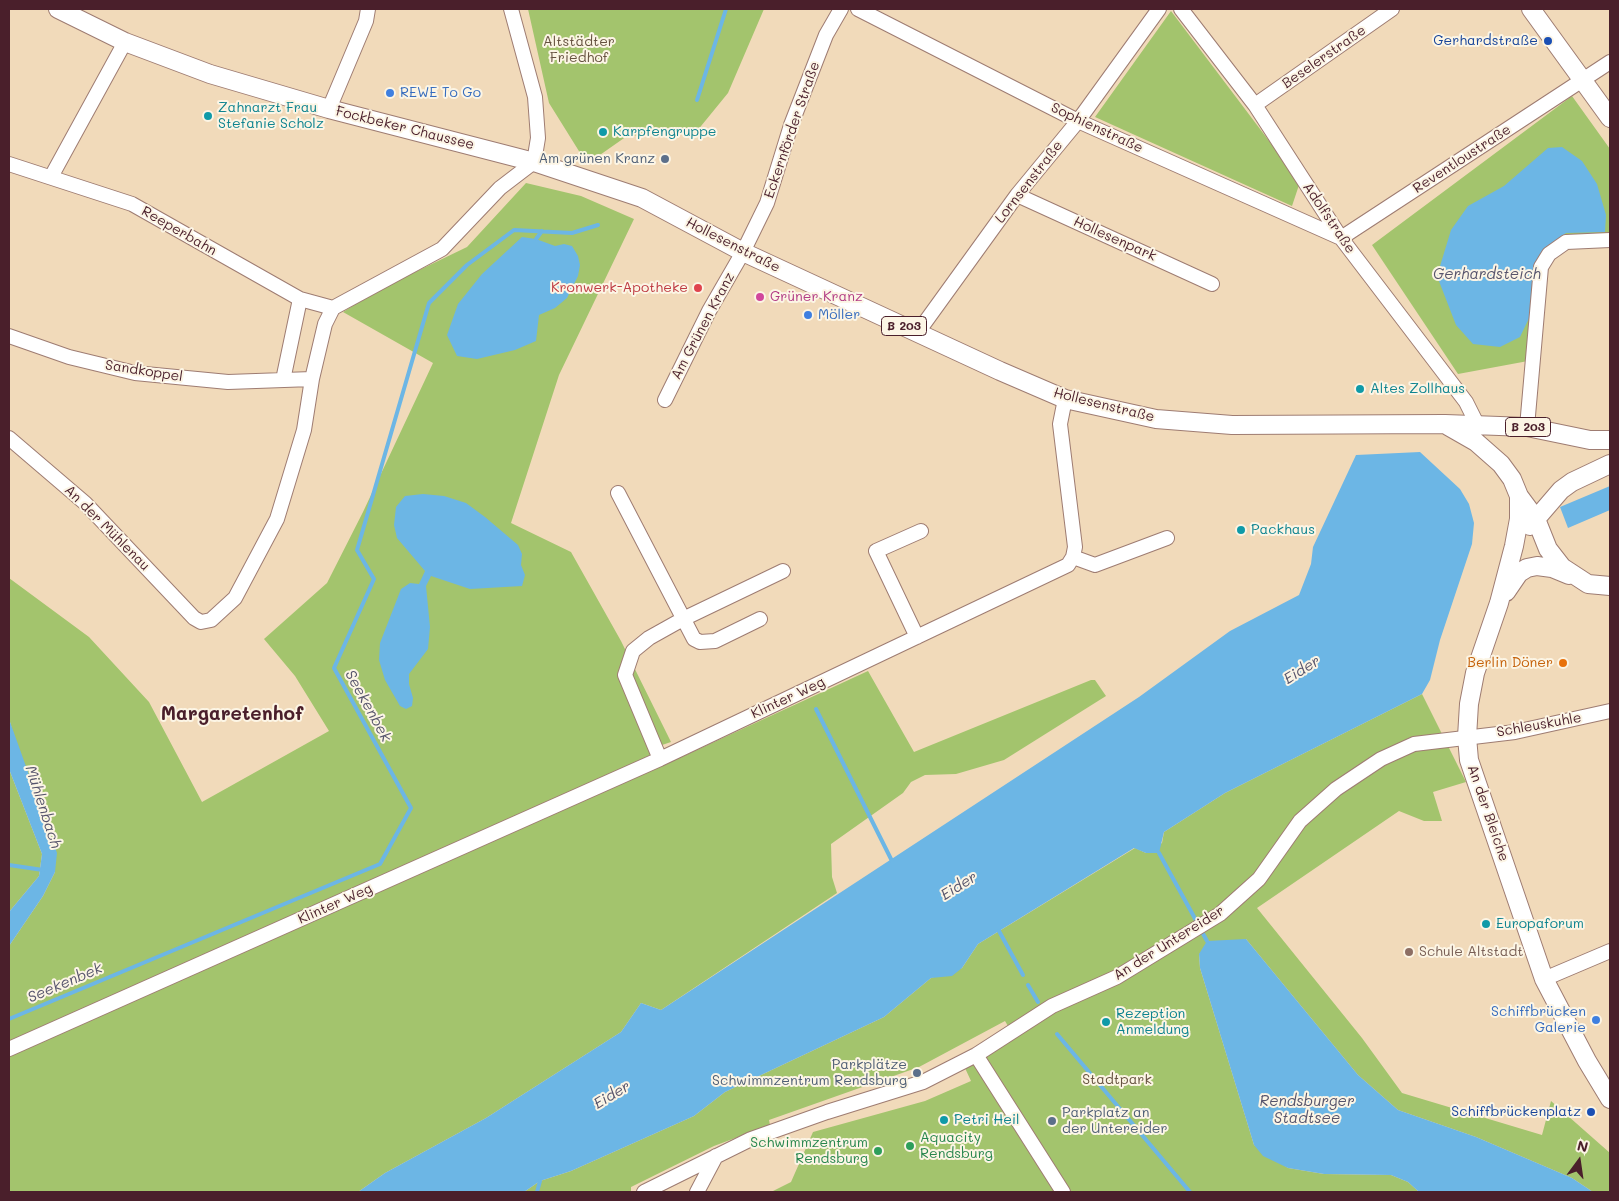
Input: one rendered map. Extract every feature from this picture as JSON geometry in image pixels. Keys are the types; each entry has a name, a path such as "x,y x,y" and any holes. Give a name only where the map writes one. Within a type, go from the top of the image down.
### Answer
{"main road":[{"name":"Fockbeker Chaussee","path":"58,9 125,42 210,74 329,109 534,162 642,198"},
{"path":"1531,9 1610,118"},
{"name":"Hollesenstraße","path":"642,198 743,252 1065,398 1156,419 1232,425 1445,424"},
{"path":"1445,424 1476,442 1501,464 1512,479 1519,496 1536,518 1548,549 1562,567 1588,584"},
{"name":"B 203","path":"1445,424 1527,427 1590,440 1610,440"},
{"name":"An der Bleiche","path":"1610,464 1572,482 1551,500 1514,546 1499,603 1476,673 1469,704 1466,737 1469,760 1544,978 1586,1061 1610,1099"},
{"path":"1514,546 1519,519 1519,496"},
{"path":"1499,603 1519,573 1526,568 1537,566 1552,568 1588,584 1610,586"}],"street":[{"path":"329,109 366,21 368,9"},
{"path":"312,379 325,324 333,308 442,249 500,188 534,162 538,138 535,97 511,9"},
{"name":"Eckernförder Straße","path":"743,252 767,203 791,125 826,35 841,9"},
{"name":"Sophienstraße","path":"858,9 1078,121 1341,238"},
{"name":"Lornsenstraße","path":"918,332 1017,195 1078,121 1158,9"},
{"name":"Adolfstraße","path":"1181,9 1255,105 1341,238 1466,402 1478,426"},
{"name":"Beselerstraße","path":"1255,105 1392,9"},
{"path":"51,177 125,42"},
{"name":"Reventloustraße","path":"1341,238 1610,62"},
{"name":"Reeperbahn","path":"9,164 132,204 300,300 333,308"},
{"name":"Hollesenpark","path":"1017,195 1212,284"},
{"path":"1527,427 1541,267 1549,254 1566,242 1610,240"},
{"name":"Am Grünen Kranz","path":"665,400 709,311 743,252"},
{"path":"283,380 300,300"},
{"name":"Sandkoppel","path":"9,336 69,357 135,373 228,382 312,379"},
{"name":"An der Mühlenau","path":"9,438 86,503 194,618 201,622 211,620 236,598 277,519 304,430 312,379"},
{"path":"1065,398 1060,424 1074,541 1073,557 1095,565 1166,538"},
{"path":"618,493 694,639 707,643 760,620"},
{"path":"917,637 876,551 921,531"},
{"name":"Klinter Weg","path":"9,1049 660,759 1068,565 1073,557"},
{"path":"660,759 625,675 633,651 650,638 683,619 783,571"},
{"name":"Schleuskuhle","path":"1466,737 1515,732 1610,711"},
{"name":"An der Untereider","path":"644,1192 751,1140 828,1112 923,1082 976,1055 1052,1006 1117,977 1220,914 1259,879 1300,821 1336,789 1381,759 1414,744 1466,737"},
{"path":"1544,978 1610,951"},
{"path":"976,1055 1063,1192"},
{"path":"697,1192 716,1156"}],"green space":[{"name":"Altstädter Friedhof","path":"528,9 764,9 728,93 697,131 627,136 587,164 549,103"},
{"path":"1171,11 1300,182 1292,206 1095,117"},
{"path":"1572,96 1610,149 1610,234 1547,251 1528,361 1458,374 1372,245"},
{"path":"526,183 581,196 634,219 559,375 511,523 571,552 621,641 671,742 650,749 662,766 868,671 914,752 1091,680 1095,680 1106,696 1004,760 956,774 925,775 911,782 903,793 831,844 832,877 837,893 661,1010 641,1003 621,1032 486,1118 385,1173 358,1192 9,1192 9,946 43,896 55,872 9,719 9,578 89,637 149,702 202,802 329,731 295,676 264,639 327,583 363,512 433,363 343,312 378,290 467,247"},
{"name":"Stadtpark","path":"1422,694 1466,782 1433,792 1442,821 1424,821 1399,811 1257,908 1362,1038 1402,1093 1542,1135 1551,1101 1610,1153 1610,1192 1593,1192 1572,1178 1476,1137 1398,1110 1358,1075 1246,939 1199,954 1200,968 1254,1145 1288,1168 1324,1174 1391,1175 1408,1182 1419,1192 771,1192 791,1182 813,1132 925,1101 971,1081 965,1068 1014,1036 1005,1021 919,1067 769,1120 770,1125 714,1146 631,1187 631,1192 524,1192 540,1181 571,1171 694,1116 725,1092 884,1017 931,978 962,968 978,944 1135,848 1146,853 1162,843 1164,832 1225,793"},
{"path":"9,769 42,854 39,876 9,912"}],"water":[{"name":"Gerhardsteich","path":"1562,147 1582,161 1597,184 1606,215 1605,232 1566,233 1554,242 1541,254 1534,270 1531,314 1520,337 1500,347 1473,344 1456,325 1437,276 1451,230 1468,206 1504,186 1548,148"},
{"path":"522,237 536,239 555,246 564,244 572,246 578,256 580,265 578,276 567,298 555,308 539,315 536,341 515,350 477,359 457,356 447,335 458,304 482,274"},
{"name":"Eider","path":"1420,452 1460,489 1469,504 1474,523 1472,544 1440,640 1430,680 1422,694 1225,793 1164,832 1159,853 1146,853 1134,848 978,944 962,968 952,976 931,978 884,1017 725,1092 694,1116 571,1171 540,1181 524,1192 358,1192 385,1173 486,1118 621,1032 641,1003 661,1010 1139,697 1230,631 1299,595 1311,564 1313,547 1356,455"},
{"path":"1610,486 1610,510 1568,528 1560,507"},
{"path":"423,494 444,496 466,503 485,517 518,545 522,554 521,565 525,575 522,586 470,589 431,576 426,586 430,627 428,649 409,674 409,684 413,698 412,706 406,709 400,706 385,680 379,660 380,643 401,589 410,583 419,584 425,571 397,538 394,525 396,507 405,496"},
{"path":"9,719 57,853 55,872 43,896 9,946 9,912 39,876 42,854 9,769"},
{"name":"Rendsburger Stadtsee","path":"1246,939 1358,1075 1398,1110 1476,1137 1572,1178 1593,1192 1419,1192 1408,1182 1391,1175 1324,1174 1288,1168 1263,1156 1254,1145 1200,968 1199,954 1207,941"}],"waterway":[{"name":"Seekenbek","path":"697,100 726,9"},
{"name":"Seekenbek","path":"9,1019 380,864 411,808 334,668 374,579 357,550 429,303 467,265 514,230 572,233 598,225"},
{"name":"Seekenbek","path":"536,239 542,231"},
{"path":"816,709 892,861"},
{"path":"1159,853 1198,924"},
{"path":"9,865 43,870"},
{"path":"1201,930 1207,941"},
{"path":"999,931 1023,975"},
{"path":"1028,985 1038,1002"},
{"path":"1057,1034 1190,1192"},
{"path":"537,1192 540,1181"}],"place":[{"name":"Gerhardstraße","path":"1548,41"},
{"name":"REWE To Go","path":"390,93"},
{"name":"Zahnarzt Frau Stefanie Scholz","path":"208,116"},
{"name":"Karpfengruppe","path":"603,132"},
{"name":"Am grünen Kranz","path":"665,159"},
{"name":"Kronwerk-Apotheke","path":"698,288"},
{"name":"Grüner Kranz","path":"760,297"},
{"name":"Möller","path":"808,315"},
{"name":"Altes Zollhaus","path":"1360,389"},
{"name":"Packhaus","path":"1241,530"},
{"name":"Berlin Döner","path":"1563,663"},
{"name":"Europaforum","path":"1486,924"},
{"name":"Schule Altstadt","path":"1409,952"},
{"name":"Schiffbrücken Galerie","path":"1596,1020"},
{"name":"Rezeption Anmeldung","path":"1106,1022"},
{"name":"Parkplätze Schwimmzentrum Rendsburg","path":"917,1073"},
{"name":"Schiffbrückenplatz","path":"1591,1112"},
{"name":"Petri Heil","path":"944,1120"},
{"name":"Parkplatz an der Untereider","path":"1052,1121"},
{"name":"Aquacity Rendsburg","path":"910,1146"},
{"name":"Schwimmzentrum Rendsburg","path":"878,1151"}],"district":[{"name":"Margaretenhof","path":"232,714"}],"water label":[{"name":"Mühlenbach","path":"43,807"}]}
